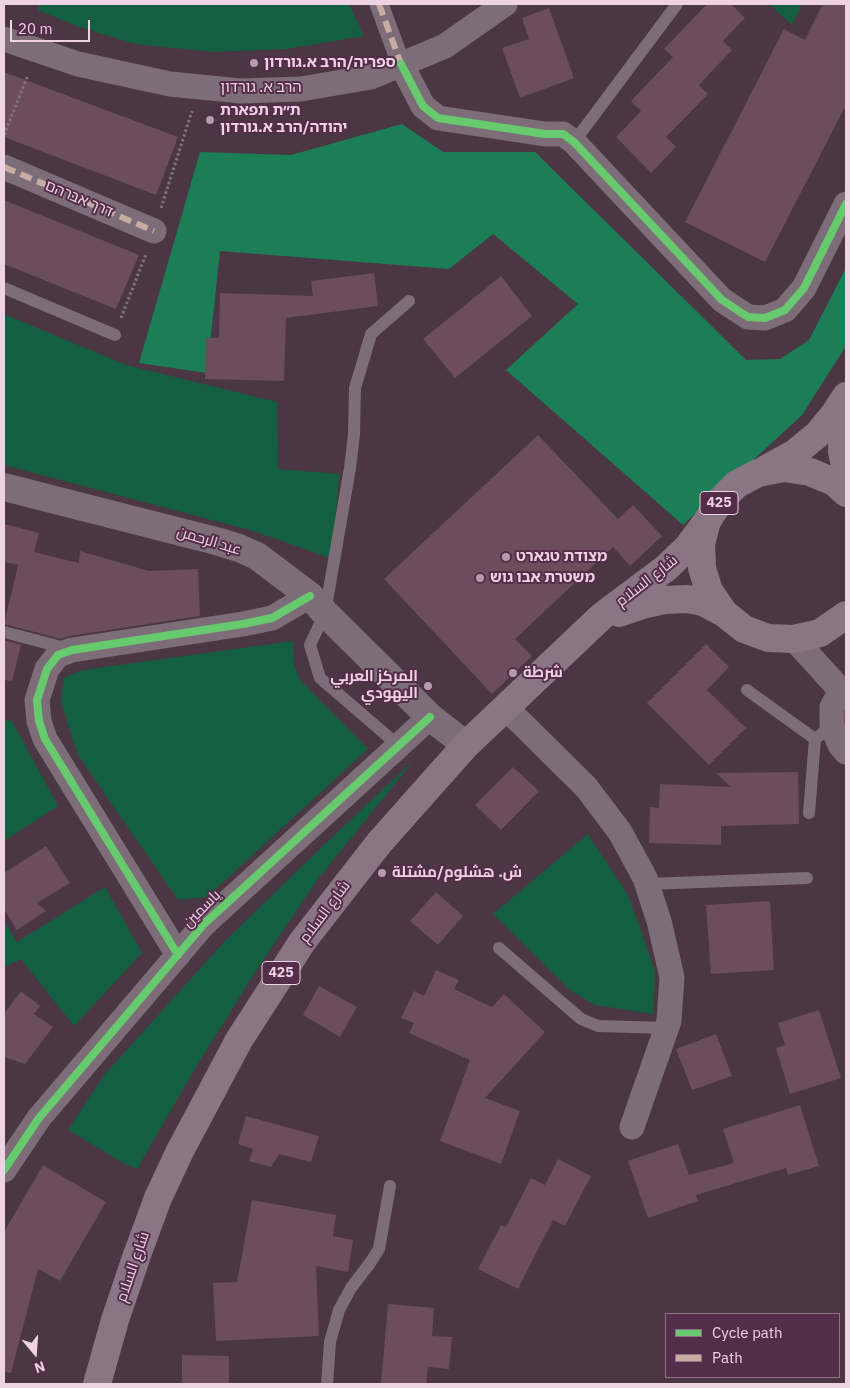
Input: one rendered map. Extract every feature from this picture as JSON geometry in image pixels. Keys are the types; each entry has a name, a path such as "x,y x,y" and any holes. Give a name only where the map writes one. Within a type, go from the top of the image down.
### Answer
{"main road":[{"name":"425","path":"846,396 818,434 795,453 737,484 720,501 707,521 701,544 702,568 709,591 724,613 744,629 768,638 794,640 820,633 846,615"},
{"path":"846,411 842,452 846,469"},
{"name":"425","path":"758,473 784,468 810,472 834,482 846,493"},
{"name":"شارع السلام","path":"97,1384 115,1320 158,1198 180,1151 239,1040 302,942 379,842 466,745 619,603 666,568 687,548 707,521"},
{"name":"شارع السلام","path":"582,637 601,623 624,611 664,600 687,599 703,602 724,613"}],"street":[{"path":"379,4 401,64 423,106 438,118 544,134 564,134 574,142 722,300 748,317 766,318 785,310 792,303 804,288 846,204"},
{"name":"הרב א. גורדון","path":"4,39 78,64 170,84 241,91 301,89 370,77 445,46 505,4"},
{"name":"דרך אברהם","path":"4,167 154,232"},
{"name":"عبد الرحمن","path":"4,487 207,538 257,556 317,604 430,717 466,745"},
{"path":"178,955 45,739 39,721 37,700 47,669 58,655 72,650 243,624 272,618 317,604"},
{"path":"794,640 844,693 832,707 823,733 840,745 846,752"},
{"path":"506,708 586,787 620,832 646,884 659,921 672,977 669,1021 632,1127"},
{"name":"ياسمين","path":"4,1170 39,1118 204,924 430,717"}],"lane":[{"path":"574,142 677,4"},
{"path":"4,288 115,335"},
{"path":"399,746 320,678 310,645 317,604 350,468 356,388 364,358 371,334 409,301"},
{"path":"4,632 72,650"},
{"path":"747,690 823,733 809,813"},
{"path":"646,884 807,878"},
{"path":"499,948 581,1019 598,1026 666,1028"},
{"path":"327,1384 330,1342 339,1310 351,1288 378,1249 390,1186"}],"path":[{"path":"4,134 37,51"},
{"path":"115,335 154,232 200,87"}],"green space":[{"path":"39,4 349,4 364,36 286,49 213,52 135,44 77,26 38,10"},
{"path":"769,4 802,4 792,25"},
{"path":"402,124 443,152 535,152 746,360 780,359 809,340 846,268 846,346 802,415 683,525 506,370 578,304 493,234 449,269 220,251 207,373 139,363 200,152 291,155"},
{"path":"4,314 126,365 277,402 278,469 339,474 333,559 250,530 4,465"},
{"path":"293,641 294,665 300,680 368,749 207,897 178,900 78,755 61,699 64,678 83,670"},
{"path":"4,720 12,721 58,806 4,841"},
{"path":"415,759 318,879 254,974 193,1072 137,1169 125,1164 68,1130 105,1074 223,943"},
{"path":"588,834 628,895 644,939 655,972 653,1014 595,1005 571,991 493,914"},
{"path":"105,887 142,953 74,1026 21,959 4,967 4,921 17,942"}],"building":[{"path":"707,4 731,4 745,18 723,41 732,50 699,85 708,94 666,137 676,147 651,173 616,137 641,111 631,101 673,57 664,49"},
{"path":"823,4 846,4 846,105 765,262 685,222 784,29 805,40"},
{"path":"549,8 574,78 520,98 502,48 529,39 522,18"},
{"path":"4,72 178,137 156,195 4,137"},
{"path":"4,200 139,255 116,309 4,264"},
{"path":"374,273 378,306 286,318 284,381 205,379 206,338 219,338 220,293 313,296 311,281"},
{"path":"501,276 532,316 455,378 423,339"},
{"name":"מצודת טגארט","path":"538,435 618,519 633,505 662,536 630,566 613,547 515,639 532,656 492,694 384,579"},
{"path":"4,524 39,533 34,552 79,563 80,551 149,571 198,569 200,616 61,639 4,624 18,565 4,562"},
{"path":"4,640 21,645 12,681 4,680"},
{"path":"706,644 729,667 707,690 746,728 709,765 647,703"},
{"path":"513,767 539,791 501,830 475,805"},
{"path":"798,772 799,824 721,826 721,845 649,843 650,807 659,808 660,784 731,787 716,773"},
{"path":"46,846 70,883 37,903 46,911 17,930 4,909 4,873"},
{"path":"436,892 463,916 438,945 410,921"},
{"path":"770,901 774,970 711,974 706,905"},
{"path":"436,970 459,980 454,989 492,1007 504,994 545,1032 485,1098 520,1111 501,1164 440,1141 470,1060 409,1033 414,1023 401,1018 414,991 424,996"},
{"path":"319,986 357,1007 340,1037 303,1015"},
{"path":"21,991 40,1006 34,1014 53,1027 25,1064 4,1057 4,1014"},
{"path":"819,1010 841,1078 790,1094 776,1048 785,1045 778,1023"},
{"path":"716,1034 732,1076 692,1090 676,1049"},
{"path":"800,1105 819,1166 788,1175 786,1168 696,1195 698,1201 648,1218 628,1161 678,1144 689,1175 734,1163 723,1129"},
{"path":"246,1116 319,1136 311,1162 279,1154 271,1167 249,1161 253,1149 238,1144"},
{"path":"558,1159 591,1176 565,1226 553,1220 518,1289 478,1269 501,1225 506,1227 531,1178 545,1185"},
{"path":"43,1165 106,1202 60,1281 38,1269 11,1373 4,1372 4,1232"},
{"path":"252,1200 336,1215 333,1236 353,1240 348,1272 316,1266 319,1336 216,1341 213,1283 237,1282"},
{"path":"388,1304 434,1308 432,1336 452,1337 449,1369 428,1367 426,1384 381,1384"},
{"path":"182,1355 229,1356 229,1384 182,1384"}],"marked path":[{"path":"379,4 401,64"},
{"path":"4,167 154,231"}],"cycle path":[{"path":"401,64 423,106 438,118 545,134 563,134 574,142 722,300 748,317 765,318 785,310 804,288 846,204"},
{"path":"178,955 45,739 39,721 37,700 47,669 58,655 72,650 272,618 310,596"},
{"path":"4,1170 39,1118 204,924 430,717"}],"place":[{"name":"ספריה/הרב א.גורדון","path":"254,63"},
{"name":"ת״ת תפארת יהודה/הרב א.גורדון","path":"210,120"},
{"name":"מצודת טגארט","path":"506,557"},
{"name":"משטרת אבו גוש","path":"480,578"},
{"name":"شرطة","path":"513,673"},
{"name":"المركز العربي اليهودي","path":"428,686"},
{"name":"ش. هشلوم/مشتلة","path":"382,873"}]}
